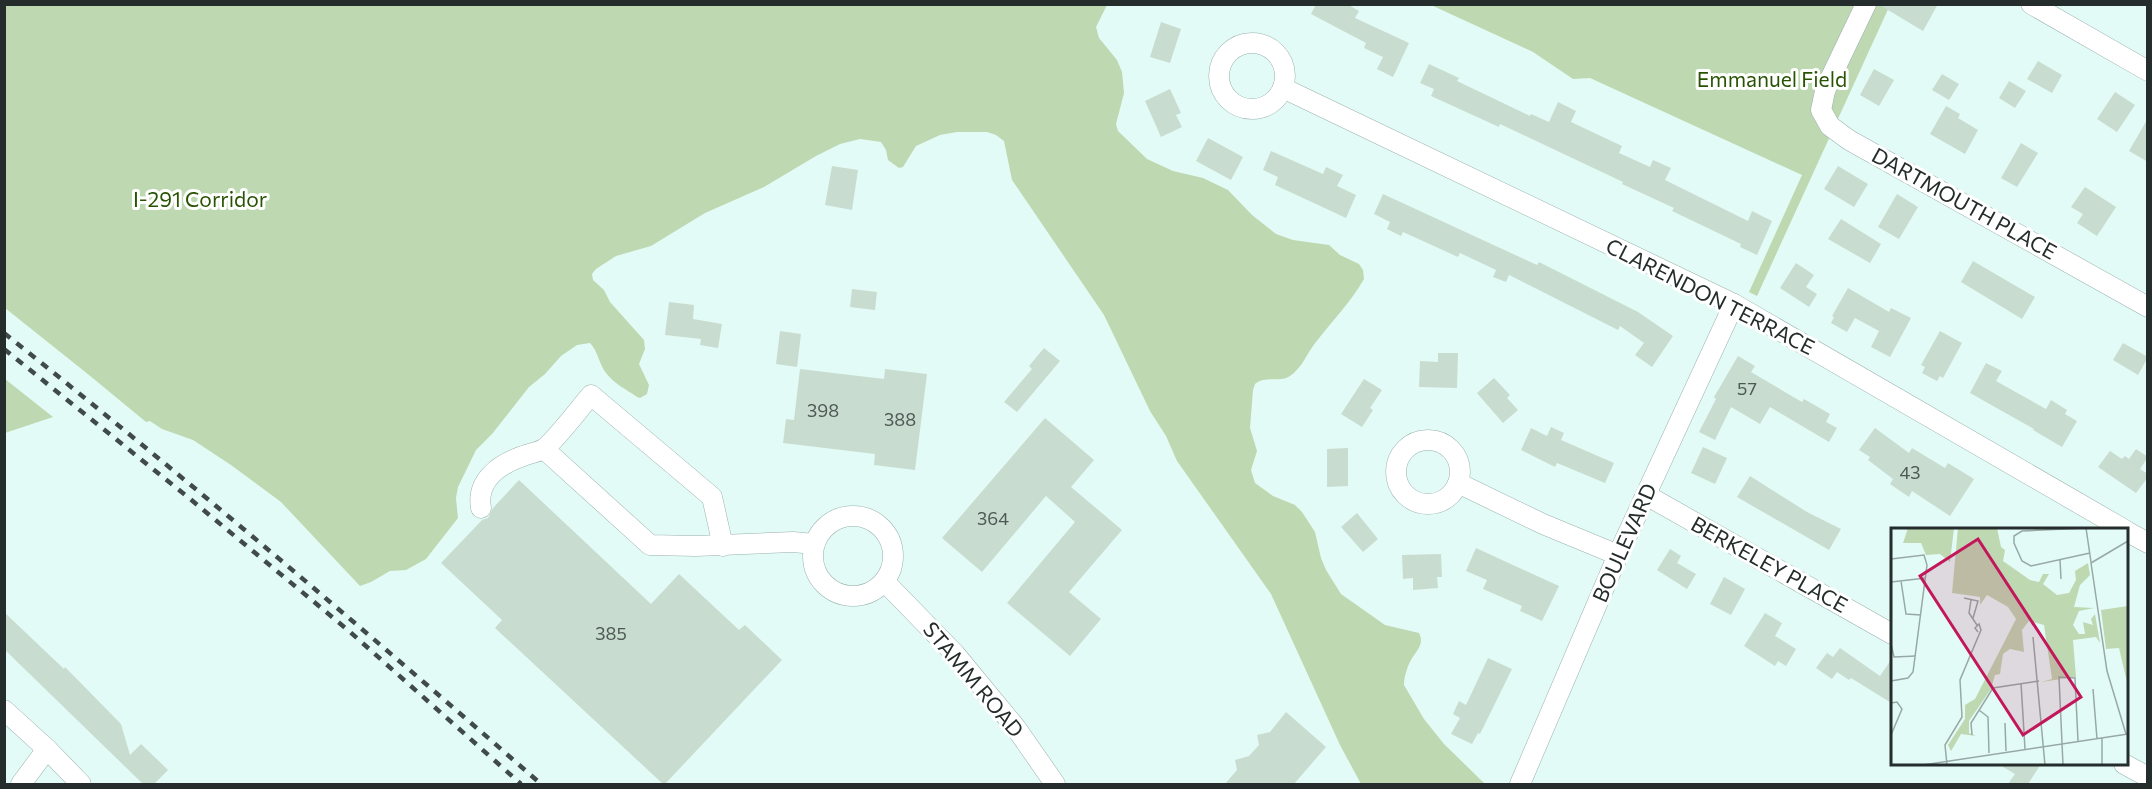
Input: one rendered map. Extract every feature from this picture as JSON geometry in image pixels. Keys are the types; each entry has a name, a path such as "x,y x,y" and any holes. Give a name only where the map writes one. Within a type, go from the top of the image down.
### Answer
{"street":[{"name":"DARTMOUTH PLACE","path":"1866,4 1825,91 1821,110 1830,126 1850,140 2148,308"},
{"path":"2031,4 2148,71"},
{"name":"CLARENDON TERRACE","path":"1283,87 1734,304 2123,528"},
{"name":"BOULEVARD","path":"1520,784 1618,555 1734,304"},
{"path":"481,508 479,497 489,477 502,465 544,449 591,395 712,497 723,546"},
{"path":"544,449 650,545 814,544"},
{"path":"1458,483 1543,524 1618,555"},
{"name":"BERKELEY PLACE","path":"1646,495 1891,633"},
{"path":"849,515 865,517 879,524 889,536 894,552 892,567 885,582 873,592 858,596 842,595 828,588 818,576 813,560 814,544 822,530 834,520 849,515"},
{"name":"CLARENDON TERRACE","path":"2128,531 2148,543"},
{"name":"STAMM ROAD","path":"885,582 955,654 1016,728 1055,784"},
{"path":"4,710 81,784"},
{"path":"21,784 47,749"},
{"path":"2126,765 2148,777"}],"green space":[{"name":"I-291 Corridor","path":"4,5 1107,5 1096,27 1099,38 1117,60 1122,72 1124,93 1116,124 1118,131 1147,159 1173,171 1203,178 1228,190 1252,215 1276,234 1293,240 1329,245 1340,255 1359,264 1363,270 1364,279 1359,288 1316,342 1298,369 1286,378 1264,380 1255,384 1250,428 1257,451 1251,470 1255,483 1273,496 1295,505 1302,512 1315,532 1326,570 1341,594 1385,625 1419,633 1421,641 1408,666 1404,685 1424,719 1444,744 1485,784 1361,784 1340,745 1271,594 1177,461 1104,315 1012,180 1004,141 987,132 957,132 940,135 916,146 903,167 899,168 888,160 881,142 860,139 840,144 764,187 705,213 651,246 616,256 596,269 592,274 593,280 604,290 610,302 644,340 645,349 639,364 649,385 647,394 640,398 637,397 609,377 590,343 577,345 561,356 529,387 492,434 476,450 458,487 456,498 458,518 426,559 406,570 390,571 360,586 281,502 193,440 162,429 150,421 146,422 5,308"},
{"name":"Emmanuel Field","path":"1431,5 1890,5 1757,296 1749,292 1802,175 1590,78 1573,79 1533,52"},
{"path":"5,379 53,417 5,433"}],"building":[{"path":"1316,4 1347,4 1359,11 1355,18 1409,43 1393,77 1377,69 1383,57 1364,48 1366,43 1311,14"},
{"path":"1878,4 1938,4 1923,31"},
{"path":"1161,22 1181,29 1170,63 1150,57"},
{"path":"2038,61 2062,75 2052,93 2027,79"},
{"path":"1429,64 1459,78 1457,81 1530,116 1531,114 1549,122 1558,102 1576,111 1571,122 1622,146 1619,153 1650,167 1653,160 1671,168 1665,180 1748,221 1752,211 1772,221 1757,255 1740,247 1741,244 1672,211 1674,208 1622,184 1623,182 1500,124 1499,127 1431,96 1434,89 1420,83"},
{"path":"1874,69 1894,80 1879,106 1860,95"},
{"path":"1942,74 1959,84 1949,100 1932,90"},
{"path":"2009,81 2026,91 2015,108 1999,98"},
{"path":"1170,89 1181,113 1176,115 1182,127 1161,137 1145,101"},
{"path":"2115,92 2135,105 2117,132 2097,119"},
{"path":"1946,106 1960,114 1958,118 1978,130 1965,154 1930,134"},
{"path":"2148,118 2148,162 2129,151"},
{"path":"1208,138 1243,157 1231,180 1196,161"},
{"path":"2021,143 2038,153 2017,187 2001,178"},
{"path":"1271,151 1323,174 1326,167 1343,175 1337,186 1356,195 1346,218 1275,185 1278,177 1263,170"},
{"path":"832,166 858,170 852,210 825,205"},
{"path":"1838,166 1868,184 1854,207 1824,189"},
{"path":"2085,187 2116,207 2097,236 2077,223 2083,214 2071,207"},
{"path":"1383,194 1537,265 1539,262 1638,312 1673,336 1652,367 1635,355 1644,343 1620,326 1618,330 1509,275 1506,282 1493,277 1496,270 1460,253 1458,257 1403,232 1401,236 1387,229 1390,222 1374,214"},
{"path":"1897,194 1918,207 1899,239 1878,227"},
{"path":"1841,219 1881,244 1870,263 1828,239"},
{"path":"1973,261 2035,297 2022,319 1961,282"},
{"path":"1796,263 1814,275 1806,287 1817,294 1809,307 1780,288"},
{"path":"1848,288 1889,312 1891,308 1911,318 1890,357 1871,347 1879,331 1855,318 1847,332 1831,323 1834,317 1832,316"},
{"path":"852,289 877,292 875,310 850,307"},
{"path":"669,302 694,305 693,319 722,324 718,348 700,345 701,339 665,335"},
{"path":"780,331 801,334 797,367 776,364"},
{"path":"1940,331 1962,343 1943,378 1940,376 1937,381 1922,373 1925,367 1921,365"},
{"path":"2123,343 2148,357 2138,375 2113,360"},
{"path":"1044,348 1060,361 1017,412 1004,402 1032,369 1029,366"},
{"path":"1438,353 1458,353 1457,388 1419,387 1420,361 1438,362"},
{"path":"1738,356 1755,366 1751,372 1802,402 1804,399 1830,414 1826,422 1837,428 1829,442 1770,407 1760,424 1731,407 1715,440 1699,432 1716,399 1714,397"},
{"path":"1986,363 2002,371 1996,381 2046,409 2051,400 2067,410 2065,414 2077,421 2062,447 1970,393"},
{"path":"800,369 884,379 885,369 927,374 915,470 874,465 875,454 783,443 786,419 794,420"},
{"path":"1494,378 1510,395 1507,398 1518,410 1503,423 1477,393"},
{"path":"1364,379 1382,390 1370,408 1373,410 1362,427 1341,414"},
{"path":"1045,418 1094,460 1071,487 1122,530 1069,592 1101,619 1070,656 1007,603 1075,522 1046,496 982,572 942,538"},
{"path":"1551,427 1564,433 1561,440 1614,463 1605,483 1557,463 1555,467 1521,450 1531,428 1547,436"},
{"path":"1875,428 1909,453 1912,448 1945,468 1948,463 1974,479 1950,516 1912,491 1909,497 1890,484 1893,479 1868,460 1870,457 1859,450"},
{"path":"1703,447 1727,458 1715,484 1691,473"},
{"path":"1348,448 1348,486 1327,487 1327,449"},
{"path":"2136,449 2148,457 2140,469 2148,474 2148,477 2136,493 2098,467 2110,451 2122,459 2125,456 2129,459"},
{"path":"1750,476 1807,512 1841,529 1829,550 1737,497"},
{"path":"519,480 651,604 679,574 739,630 745,625 782,660 665,784 495,628 502,620 441,563 482,520 488,518 493,508"},
{"path":"1357,513 1378,539 1363,552 1341,527"},
{"path":"1476,548 1559,586 1542,621 1520,611 1522,606 1483,589 1487,580 1466,571"},
{"path":"1670,549 1681,556 1677,563 1696,574 1687,589 1657,570"},
{"path":"1441,554 1442,577 1437,577 1438,588 1413,590 1413,578 1403,579 1402,555"},
{"path":"1724,577 1745,589 1731,615 1710,604"},
{"path":"4,612 64,669 65,667 121,724 130,755 141,744 168,770 154,784 143,784 4,649"},
{"path":"1765,613 1782,623 1775,636 1796,649 1786,666 1778,661 1775,666 1744,646"},
{"path":"1840,648 1880,676 1891,660 1891,703 1851,678 1849,680 1837,672 1832,679 1816,668 1827,653 1833,657"},
{"path":"1488,658 1512,669 1480,734 1478,733 1472,744 1451,734 1460,718 1453,714 1459,701 1466,705"},
{"path":"1286,712 1326,747 1294,784 1225,784 1237,770 1235,760 1249,756 1259,745 1257,735 1270,732"},
{"path":"2000,765 2040,765 2028,784 2008,784 2015,774"}],"railway":[{"path":"4,333 275,556 541,784"},
{"path":"4,349 349,631 521,784"}]}
